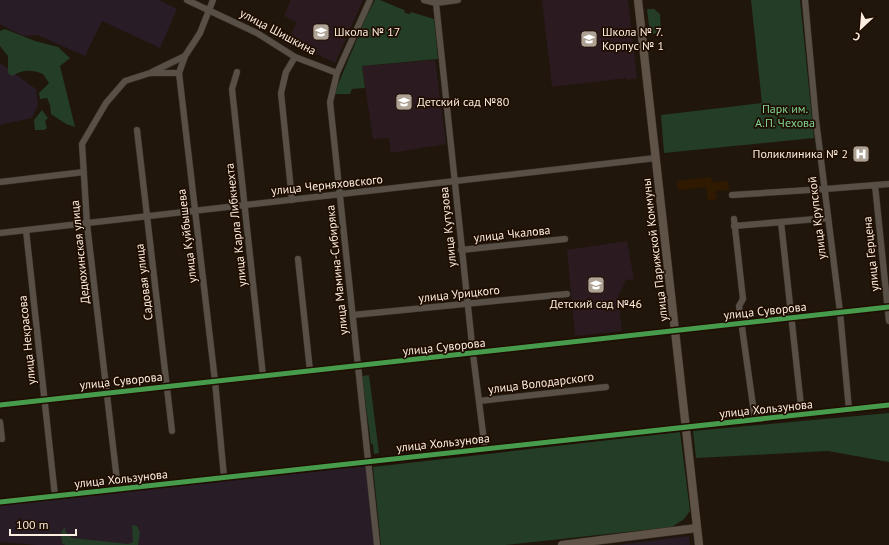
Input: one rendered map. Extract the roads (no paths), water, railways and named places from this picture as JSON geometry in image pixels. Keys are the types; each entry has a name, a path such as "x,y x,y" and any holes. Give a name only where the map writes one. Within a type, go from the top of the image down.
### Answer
{"main road":[{"name":"улица Парижской Коммуны","path":"638,0 699,545"},
{"path":"562,545 697,528"}],"street":[{"name":"улица Шишкина","path":"187,0 257,32 295,57 337,73"},
{"name":"улица Куйбышева","path":"213,0 200,33 185,56 179,73 215,382 224,478"},
{"name":"улица Мамина-Сибиряка","path":"370,0 337,73 330,102 377,545"},
{"path":"424,0 436,3 458,0"},
{"name":"улица Крупской","path":"805,0 828,218 840,312 849,410"},
{"name":"улица Кутузова","path":"436,3 472,354 485,449"},
{"path":"150,73 185,56"},
{"path":"292,200 281,93 286,72 295,57"},
{"name":"улица Карла Либкнехта","path":"237,72 232,89 263,376"},
{"name":"Дедюхинская улица","path":"118,489 87,224 82,144 106,103 125,81 150,73 179,73"},
{"name":"Садовая улица","path":"137,130 172,431"},
{"name":"улица Черняховского","path":"0,233 656,158"},
{"path":"0,182 84,172"},
{"path":"732,194 825,190 889,184"},
{"name":"улица Герцена","path":"875,185 889,321"},
{"path":"734,226 828,218"},
{"path":"734,219 743,299 739,306 755,420"},
{"path":"781,222 802,415"},
{"name":"улица Некрасова","path":"26,230 55,496"},
{"name":"улица Чкалова","path":"461,250 565,238"},
{"path":"298,259 310,371"},
{"name":"улица Урицкого","path":"353,315 567,294"},
{"name":"улица Суворова","path":"0,404 472,354 888,307"},
{"name":"улица Володарского","path":"479,401 606,387"},
{"name":"улица Хользунова","path":"0,502 889,406"},
{"path":"0,422 2,439"}],"place":[{"name":"Школа № 17","path":"321,32"},
{"name":"Школа № 7. Корпус № 1","path":"589,39"},
{"name":"Детский сад №80","path":"404,102"},
{"name":"Поликлиника № 2","path":"861,154"},
{"name":"Детский сад №46","path":"596,285"}],"park label":[{"name":"Парк им. А.П. Чехова","path":"785,116"}]}
